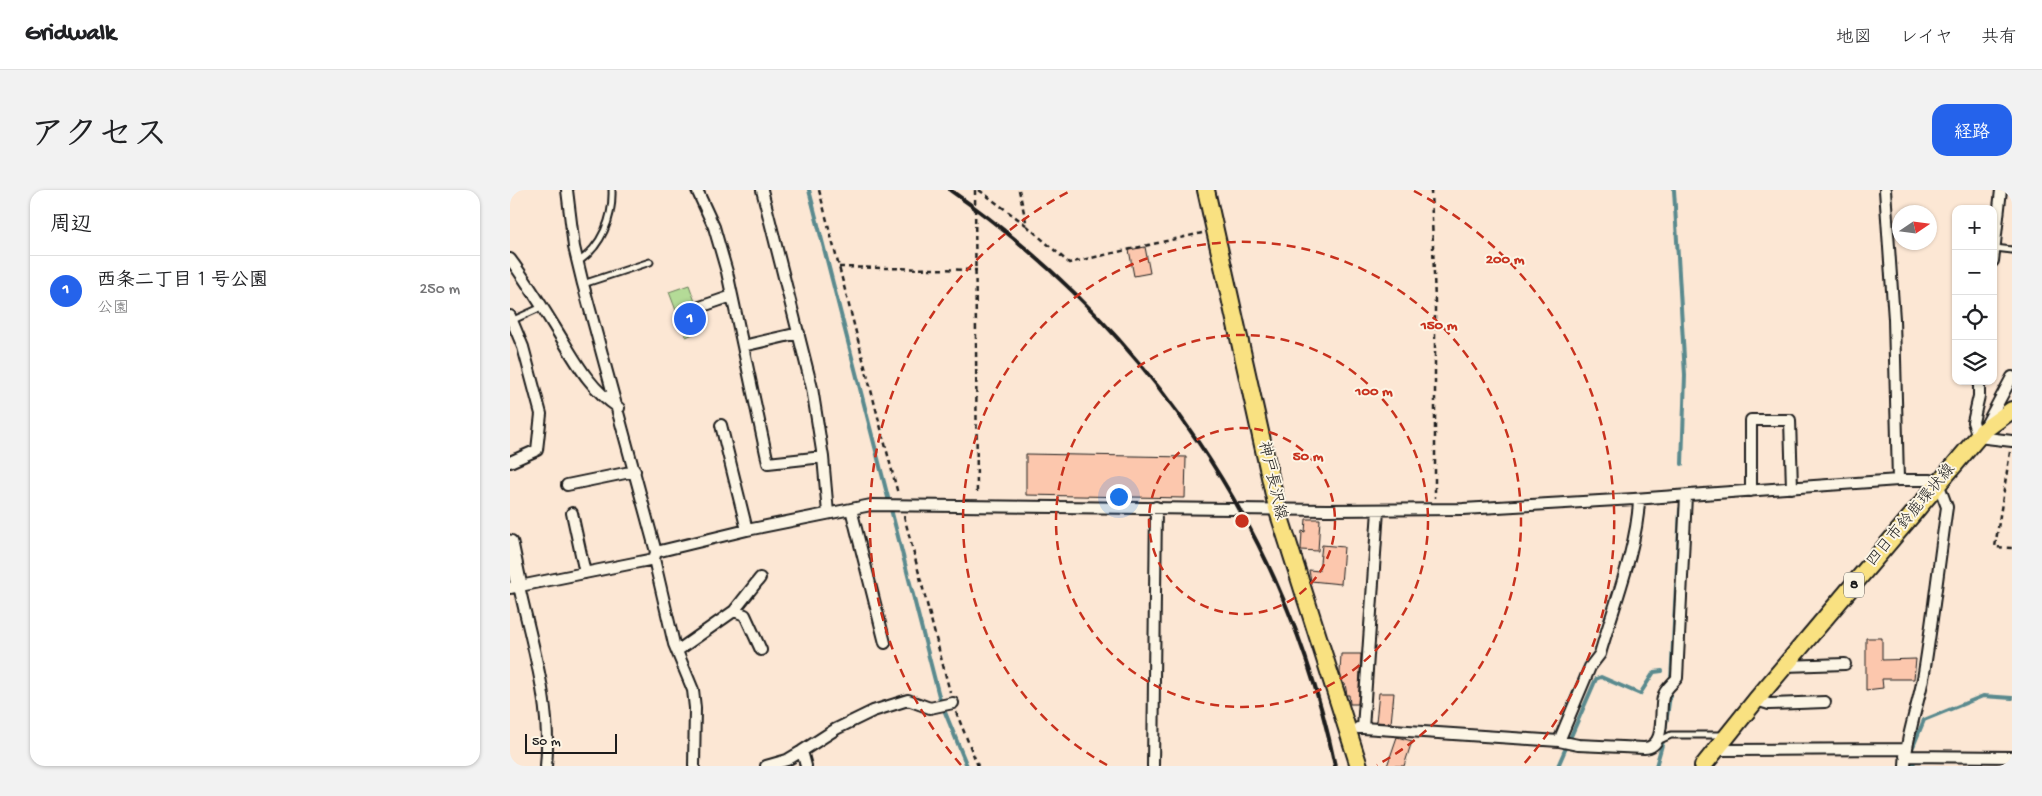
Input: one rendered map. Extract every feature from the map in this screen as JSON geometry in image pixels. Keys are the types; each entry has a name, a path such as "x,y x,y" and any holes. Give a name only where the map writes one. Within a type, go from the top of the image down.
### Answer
{"main road":[{"name":"神戸長沢線","path":"1206,190 1277,508 1345,727 1359,766"},
{"name":"四日市鈴鹿環状線","path":"1703,766 1938,483 1981,434 2012,410"}],"street":[{"path":"567,190 583,284 619,408 677,651 693,690 695,708 694,766"},
{"path":"697,190 714,227 732,296 768,462 823,457"},
{"path":"762,190 812,388 823,457 828,513"},
{"path":"1885,190 1894,319 1898,480"},
{"path":"1997,229 2001,190"},
{"path":"510,259 542,306 588,381 603,397 619,408"},
{"path":"697,308 732,296"},
{"path":"510,462 538,450 541,414 523,347 511,321"},
{"path":"743,346 799,333"},
{"path":"1981,434 2012,377"},
{"path":"1979,385 1979,396 1973,422 1981,434 2012,441"},
{"path":"1751,491 1750,420 1790,420 1792,488"},
{"path":"722,425 747,530"},
{"path":"567,485 635,471"},
{"path":"514,587 585,573 747,530 828,513 880,505 1435,509 1639,499 1898,480 1931,480 1938,483 1947,507 1924,674 1908,756"},
{"path":"1345,727 1650,748 1656,742 1662,715 1663,696 1677,678 1686,496"},
{"path":"1560,741 1590,667 1600,654 1634,539 1639,514 1639,499"},
{"path":"1154,766 1156,507"},
{"path":"851,509 885,643"},
{"path":"1363,728 1378,510"},
{"path":"572,513 585,573"},
{"path":"510,544 514,587 546,711 548,745 546,766"},
{"path":"677,651 734,611 760,578"},
{"path":"734,611 745,615 761,650"},
{"path":"1785,666 1844,664"},
{"path":"766,766 787,760 836,729 873,711 908,700 930,708 953,703"},
{"path":"1756,700 1769,704 1825,702"},
{"path":"1716,750 2012,757"},
{"path":"802,751 806,766"}],"lane":[{"path":"578,262 589,254 606,229 612,190"},
{"path":"1997,248 2012,250"},
{"path":"583,284 650,262"},
{"path":"511,321 542,306"},
{"path":"1656,742 1671,735 1728,735"}],"path":[{"path":"819,190 953,703 978,766"},
{"path":"975,190 977,506"},
{"path":"979,190 1027,226 1069,263 1216,230"},
{"path":"1019,190 1027,226"},
{"path":"1431,190 1435,302 1435,509"},
{"path":"839,267 977,270"},
{"path":"2012,441 1995,547 2012,548"}],"green space":[{"path":"689,285 705,329 686,337 669,292"}],"building":[{"path":"1145,247 1150,273 1134,276 1129,250"},
{"path":"1026,454 1186,457 1185,498 1026,495"},
{"path":"1306,519 1320,519 1318,551 1301,550 1302,531 1305,532"},
{"path":"1322,545 1344,547 1341,584 1311,581 1309,570 1319,571"},
{"path":"1866,638 1882,638 1882,660 1916,659 1914,679 1882,679 1883,688 1866,690"},
{"path":"1341,654 1361,654 1358,704 1350,704 1349,695 1347,695 1340,673"},
{"path":"1379,693 1394,693 1391,723 1376,722"},
{"path":"1397,737 1412,741 1404,766 1387,766"}],"waterway":[{"path":"809,190 940,700 967,766"},
{"path":"1674,190 1685,375 1682,464"},
{"path":"1671,681 1680,509"},
{"path":"1558,766 1596,679 1601,677 1640,694 1654,672 1662,671"},
{"path":"1665,731 1671,688"},
{"path":"1912,749 1924,720 1983,696 2012,698"},
{"path":"1656,766 1664,738"},
{"path":"1912,756 1914,766"}],"railway":[{"path":"950,190 1021,244 1086,304 1145,370 1198,441 1244,517 1282,596 1313,680 1335,766"}],"place":[{"name":"西条二丁目１号公園","path":"690,319"}]}
